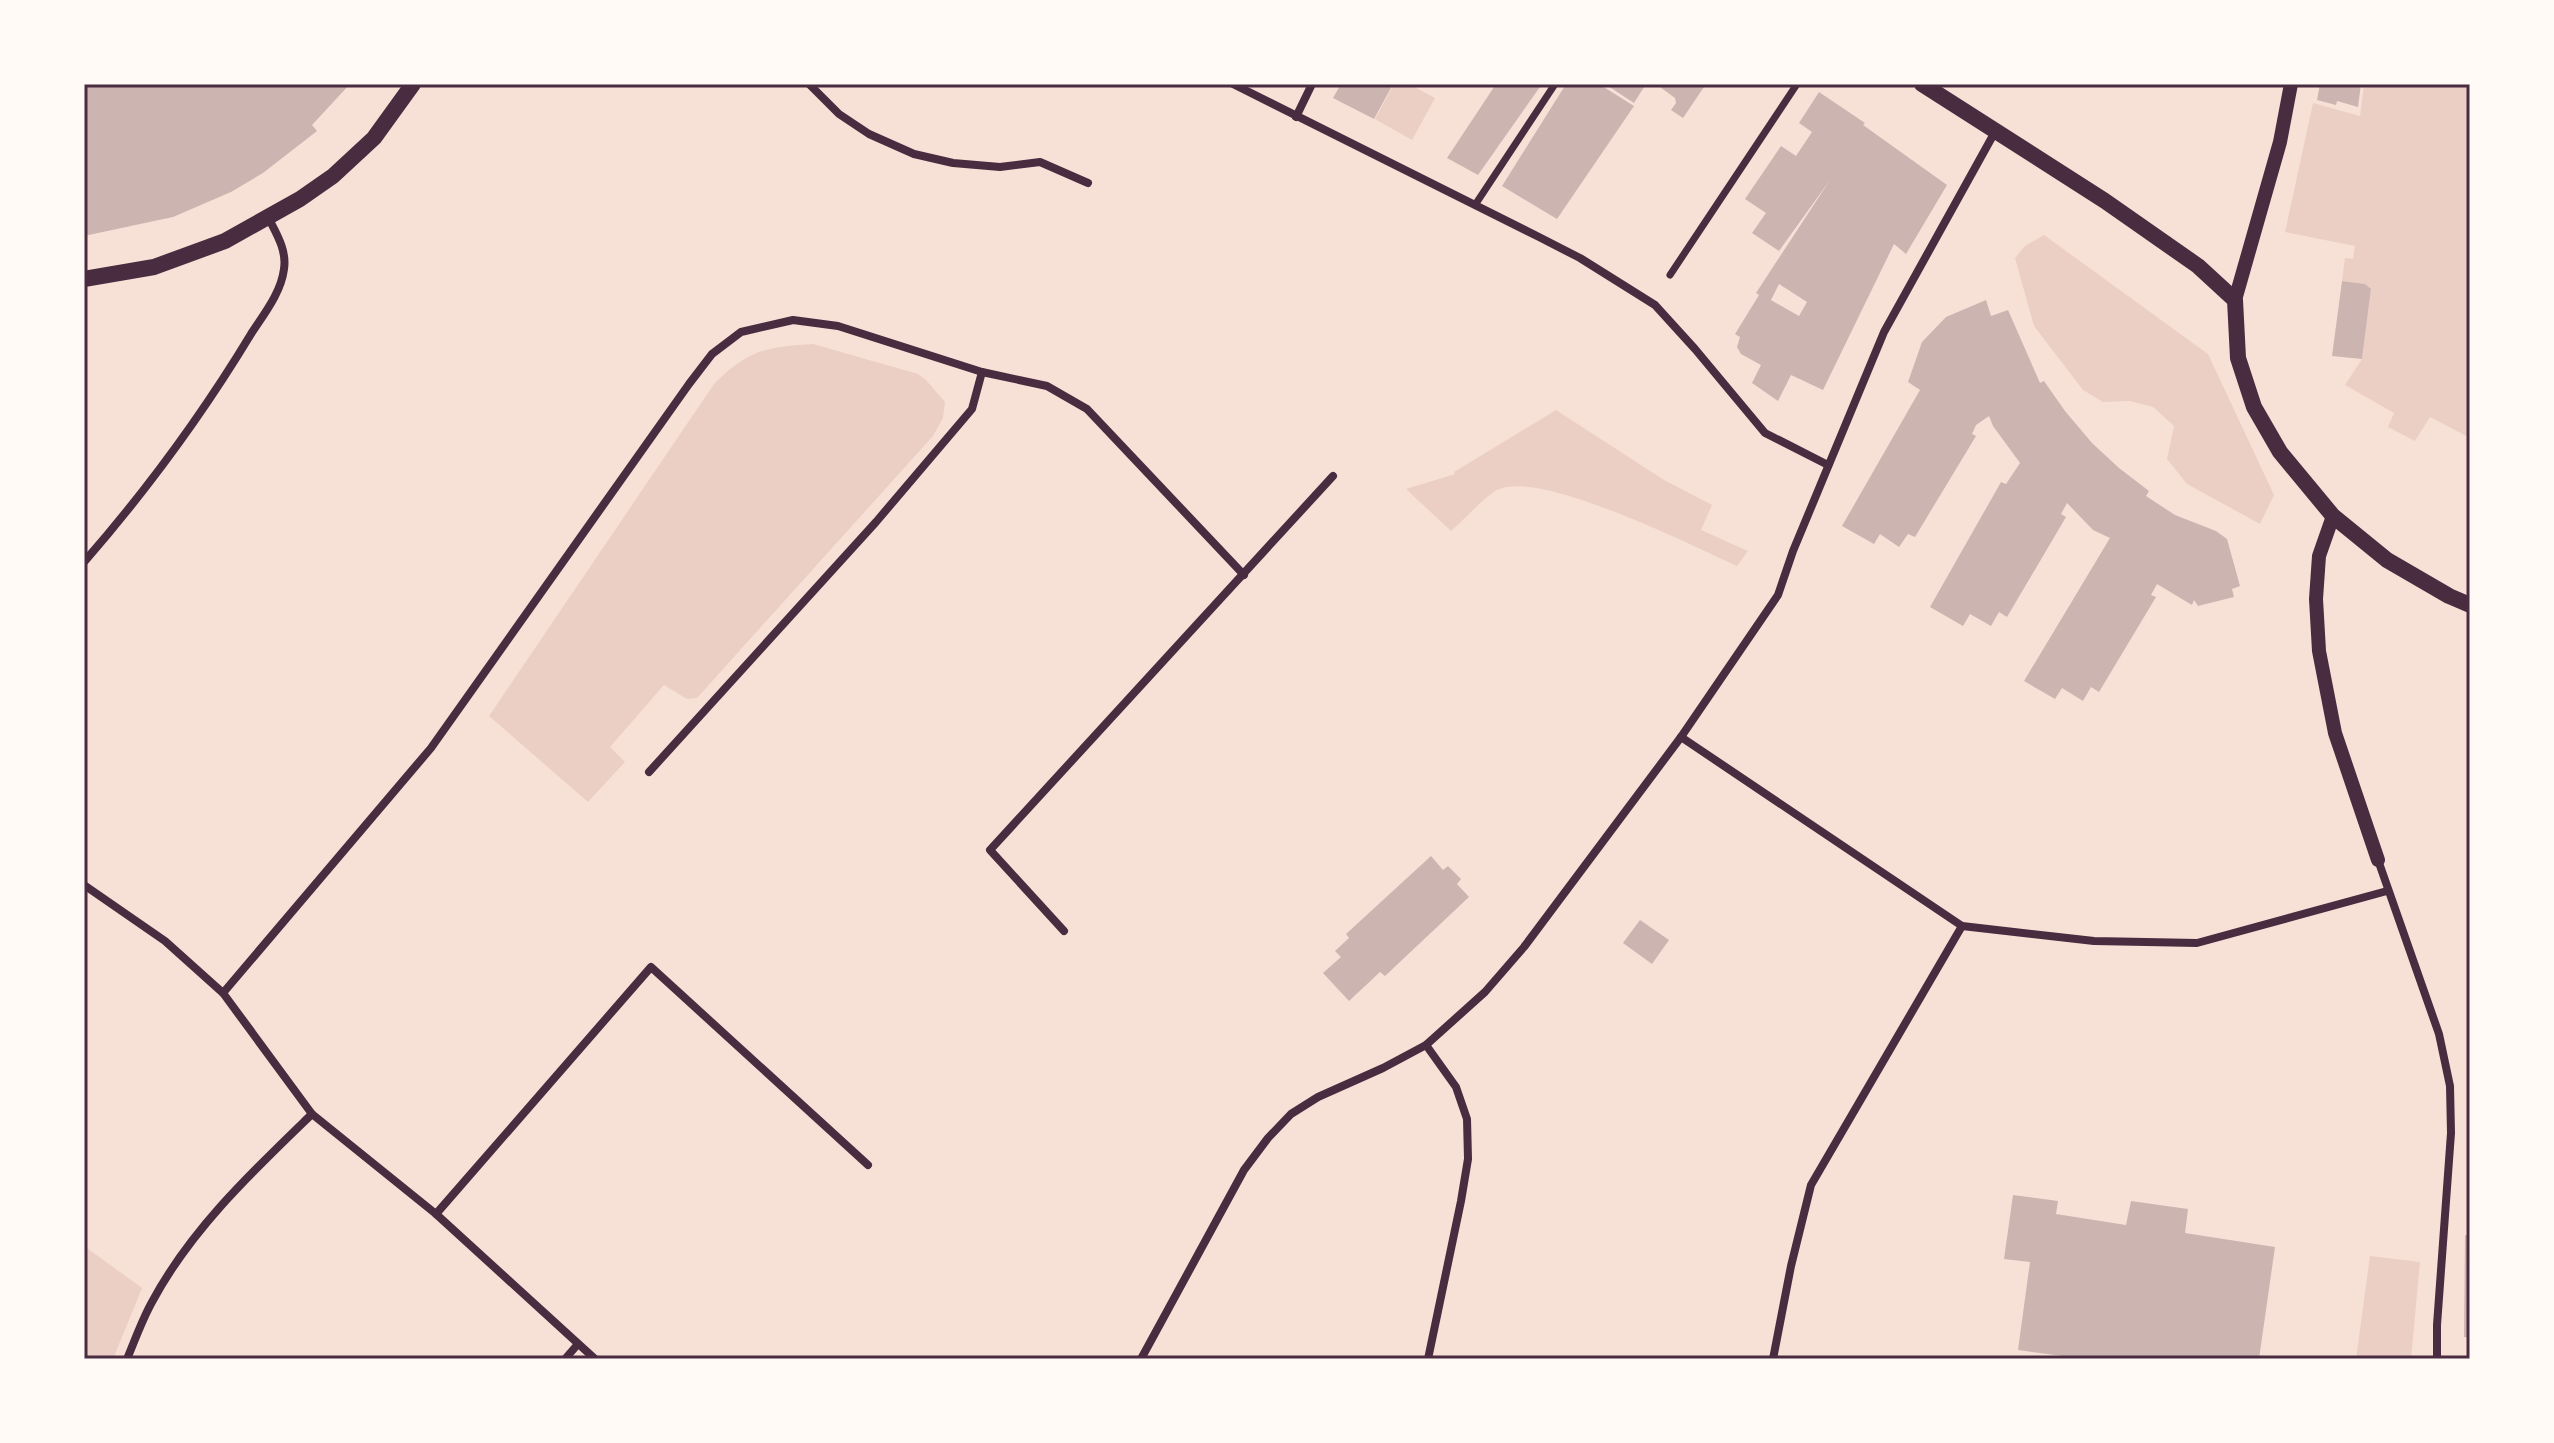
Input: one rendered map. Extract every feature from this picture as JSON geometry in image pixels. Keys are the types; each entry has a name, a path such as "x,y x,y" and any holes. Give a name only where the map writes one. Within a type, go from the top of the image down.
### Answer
{"main road":[{"path":"84,279 154,267 225,241 300,199 333,176 374,138 413,84"},
{"path":"1922,84 2051,164 2190,260 2235,300 2238,358 2254,407 2280,452 2333,516 2387,560 2470,605"}],"street":[{"path":"809,84 839,114 869,134 914,154 953,163 1000,167 1040,162 1088,183"},
{"path":"1233,84 1580,258 1655,305 1765,433 1828,465"},
{"path":"1296,117 1312,84"},
{"path":"1475,205 1555,84"},
{"path":"1670,275 1797,84"},
{"path":"2235,300 2275,163 2291,84"},
{"path":"1141,1359 1244,1170 1268,1138 1291,1114 1318,1097 1426,1045 1485,992 1524,947 1681,737 1778,595 1884,332 1996,130"},
{"path":"84,562 142,493 224,378 276,294 284,270 285,253 268,217"},
{"path":"223,993 431,748 712,354 741,332 793,320 838,326 982,372 1047,386 1087,409 1244,575"},
{"path":"649,772 876,522 972,409 982,372"},
{"path":"1064,931 990,850 1333,476"},
{"path":"2333,516 2319,556 2316,599 2324,687 2335,733 2387,891 2439,1034 2450,1086 2451,1133 2437,1359"},
{"path":"1681,737 1962,926 2094,941 2197,943 2387,891"},
{"path":"84,885 165,941 223,993 312,1114 436,1214 595,1359"},
{"path":"1773,1359 1811,1185 1962,926"},
{"path":"436,1214 651,967 868,1165"},
{"path":"1426,1045 1456,1087 1467,1119 1468,1159 1428,1359"},
{"path":"127,1359 151,1303 192,1241 215,1212 312,1114"},
{"path":"565,1359 578,1344"}],"shaded area":[{"path":"1394,84 1409,84 1435,98 1412,140 1375,119"},
{"path":"2364,84 2470,84 2470,438 2430,417 2415,441 2388,427 2394,413 2345,385 2362,359 2371,289 2365,284 2342,281 2345,258 2353,259 2355,246 2285,232 2313,103 2360,116"},
{"path":"2044,235 2208,354 2274,495 2260,524 2187,484 2167,459 2174,426 2153,407 2130,401 2103,402 2083,390 2034,326 2015,258 2025,246"},
{"path":"813,344 918,374 945,402 943,418 933,436 697,698 687,699 664,685 610,747 625,762 588,802 489,716 714,384 737,364 759,352"},
{"path":"1556,410 1664,480 1712,505 1701,530 1748,551 1737,566 1616,512 1546,490 1518,486 1497,490 1451,531 1406,489 1455,474"},
{"path":"84,1246 142,1288 113,1359 84,1359"},
{"path":"2370,1256 2420,1262 2411,1359 2356,1359"}],"building":[{"path":"84,84 350,84 312,125 317,131 263,173 231,192 173,217 84,236"},
{"path":"1341,84 1393,84 1374,119 1333,98"},
{"path":"1496,84 1542,84 1478,175 1447,158"},
{"path":"1566,84 1599,84 1634,106 1557,219 1502,186"},
{"path":"1605,84 1646,84 1634,103"},
{"path":"1656,84 1706,84 1683,118 1671,110 1676,103 1675,98"},
{"path":"2320,84 2361,84 2358,107 2317,100"},
{"path":"1819,92 1947,185 1906,254 1894,244 1823,390 1791,375 1778,401 1752,383 1761,365 1741,354 1737,347 1740,337 1735,334 1759,295 1756,293 1830,180 1779,251 1752,233 1766,213 1745,199 1781,146 1796,156 1812,132 1799,123","holes":["1779,284 1807,302 1799,316 1771,300"]},
{"path":"2342,281 2365,284 2371,289 2362,359 2332,356"},
{"path":"1986,300 1991,316 2008,310 2040,383 2044,381 2092,443 2149,491 2146,496 2175,515 2216,531 2227,539 2240,586 2232,589 2234,597 2198,606 2194,600 2192,605 2157,584 2151,595 2156,597 2099,692 2091,687 2083,701 2062,688 2055,699 2024,681 2110,538 2093,530 2067,503 2061,514 2066,517 2007,617 1999,612 1991,626 1970,614 1963,626 1930,607 2001,482 2006,484 2020,463 1989,416 1976,425 1972,434 1976,436 1915,537 1908,534 1899,547 1880,534 1874,544 1842,526 1920,390 1908,382 1922,342 1946,317"},
{"path":"1431,856 1443,870 1448,866 1461,879 1457,884 1469,897 1385,976 1380,972 1349,1001 1323,973 1341,957 1335,951 1349,938 1346,934"},
{"path":"1640,920 1669,940 1652,964 1623,943"},
{"path":"2013,1195 2058,1201 2056,1214 2126,1225 2131,1201 2188,1209 2185,1233 2275,1247 2259,1359 2085,1359 2018,1350 2030,1262 2004,1259"},
{"path":"2465,1235 2470,1235 2470,1338 2464,1337"}]}
